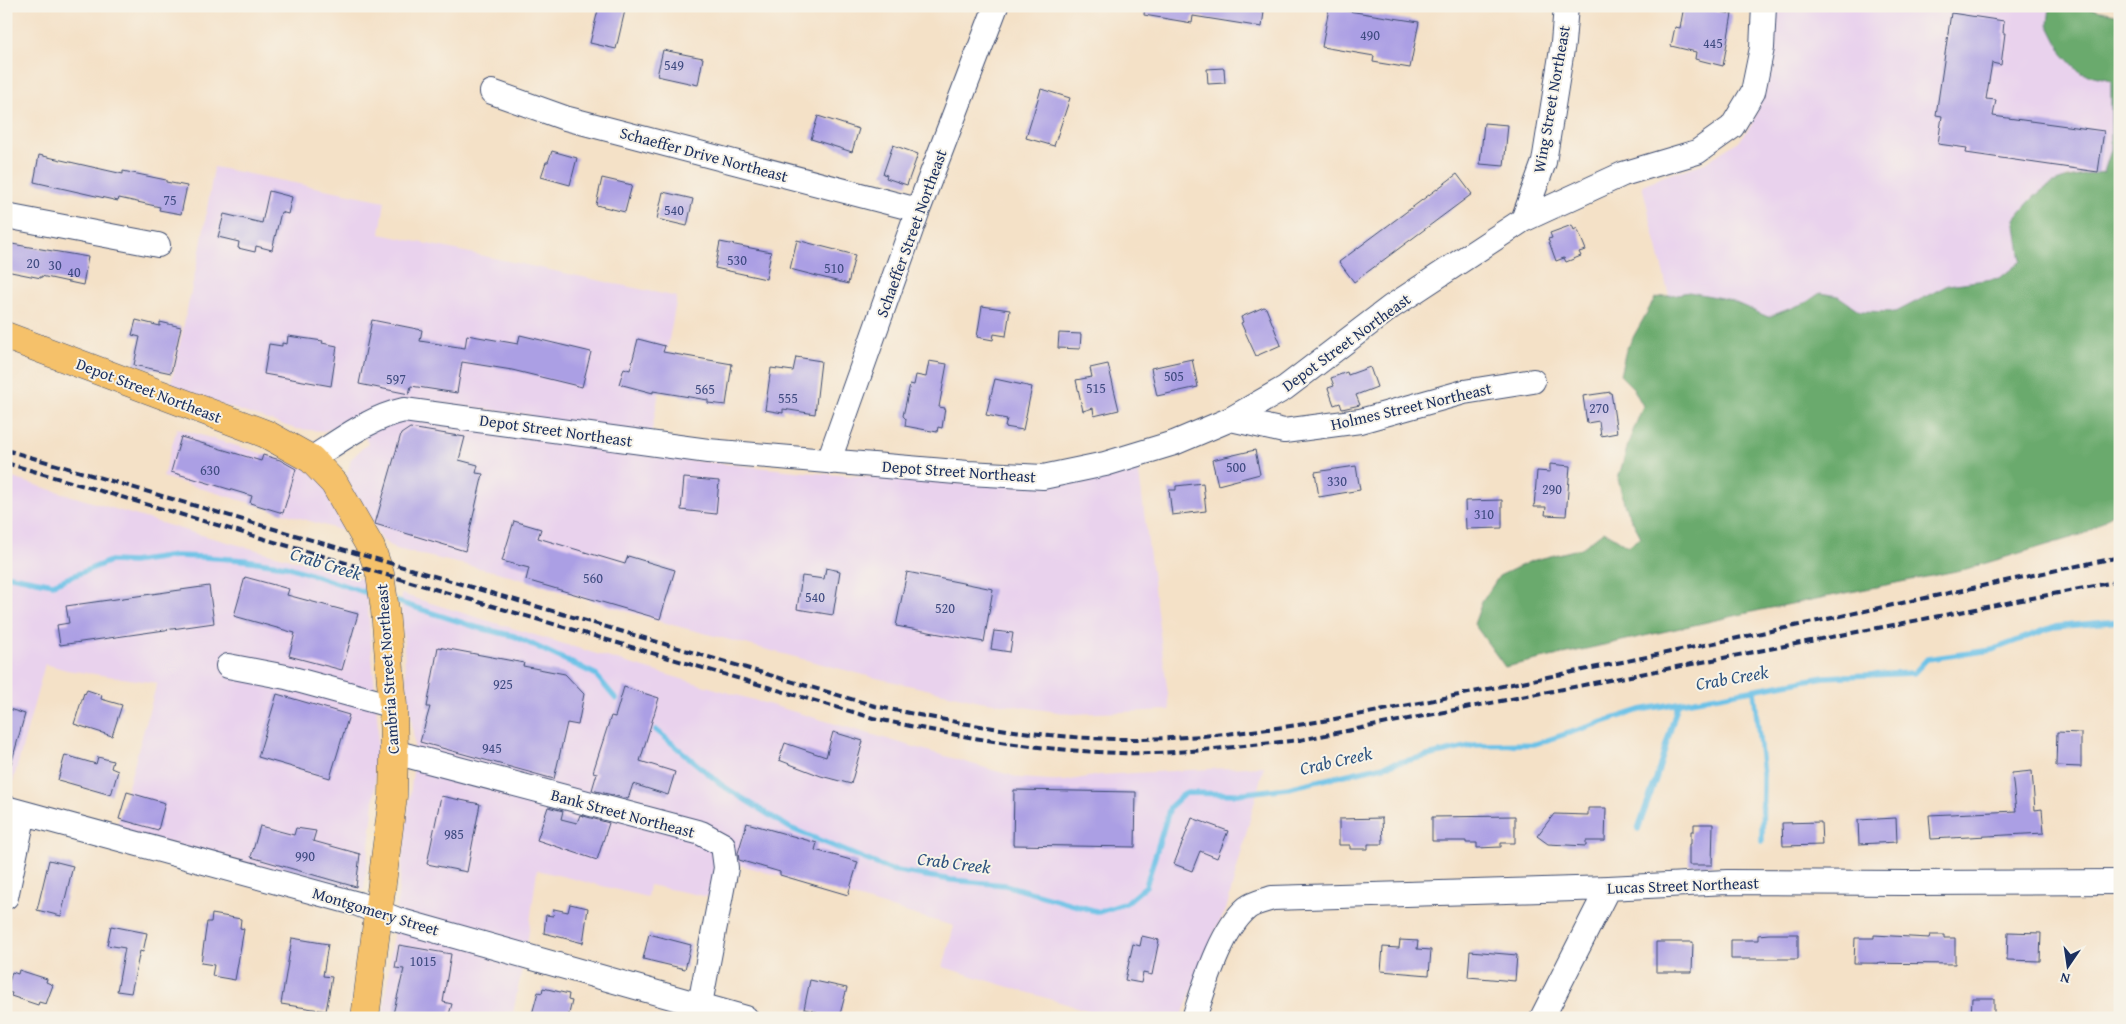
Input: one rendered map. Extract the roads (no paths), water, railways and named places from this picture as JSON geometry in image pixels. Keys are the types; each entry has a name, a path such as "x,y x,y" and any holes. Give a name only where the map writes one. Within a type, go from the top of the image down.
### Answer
{"main road":[{"name":"Depot Street Northeast","path":"6,336 266,434 311,459"},
{"name":"Cambria Street Northeast","path":"311,459 334,483 367,541 376,560 383,598 393,706 393,796 365,1018"}],"street":[{"name":"Schaeffer Street Northeast","path":"832,462 833,449 918,210 996,6"},
{"name":"Wing Street Northeast","path":"1523,220 1544,162 1563,43 1566,6"},
{"name":"Depot Street Northeast","path":"311,459 367,423 386,414 404,410 708,450 968,473 1042,477 1114,461 1174,443 1231,419 1285,388 1391,307 1523,220 1623,174 1697,152 1732,127 1753,92 1762,48 1764,6"},
{"name":"Schaeffer Drive Northeast","path":"492,92 565,118 918,210"},
{"path":"6,216 158,245"},
{"name":"Holmes Street Northeast","path":"1231,419 1284,431 1360,421 1464,392 1533,381"},
{"path":"228,666 286,677 393,706"},
{"name":"Bank Street Northeast","path":"394,752 701,833 723,845 726,868 700,1004"},
{"path":"6,897 15,810"},
{"name":"Montgomery Street","path":"15,810 358,904 398,920 746,1018"},
{"name":"Lucas Street Northeast","path":"1194,1018 1231,925 1248,907 1272,898 1608,888 1727,882 2120,882"},
{"path":"1542,1018 1608,888"}],"waterway":[{"name":"Crab Creek","path":"6,575 53,584 110,561 132,562 175,556 203,557 286,566 376,596"},
{"name":"Crab Creek","path":"392,600 479,628 514,636 595,674 616,699"},
{"name":"Crab Creek","path":"656,730 723,786 790,828 891,870 951,880 1005,885 1099,912 1126,903 1146,886 1170,807 1185,793 1237,794 1288,788 1475,745 1535,744 1640,710 1824,677 1914,673 1927,659 1992,650 2053,627 2120,621"},
{"path":"1754,690 1763,775 1762,841"},
{"path":"1638,829 1657,776 1678,704"}],"railway":[{"path":"6,450 875,706 1027,733 1089,738 1171,738 1272,729 1322,721 1672,652 2120,557"},
{"path":"6,463 873,718 994,741 1056,749 1118,753 1209,750 1300,740 2120,581"}]}
